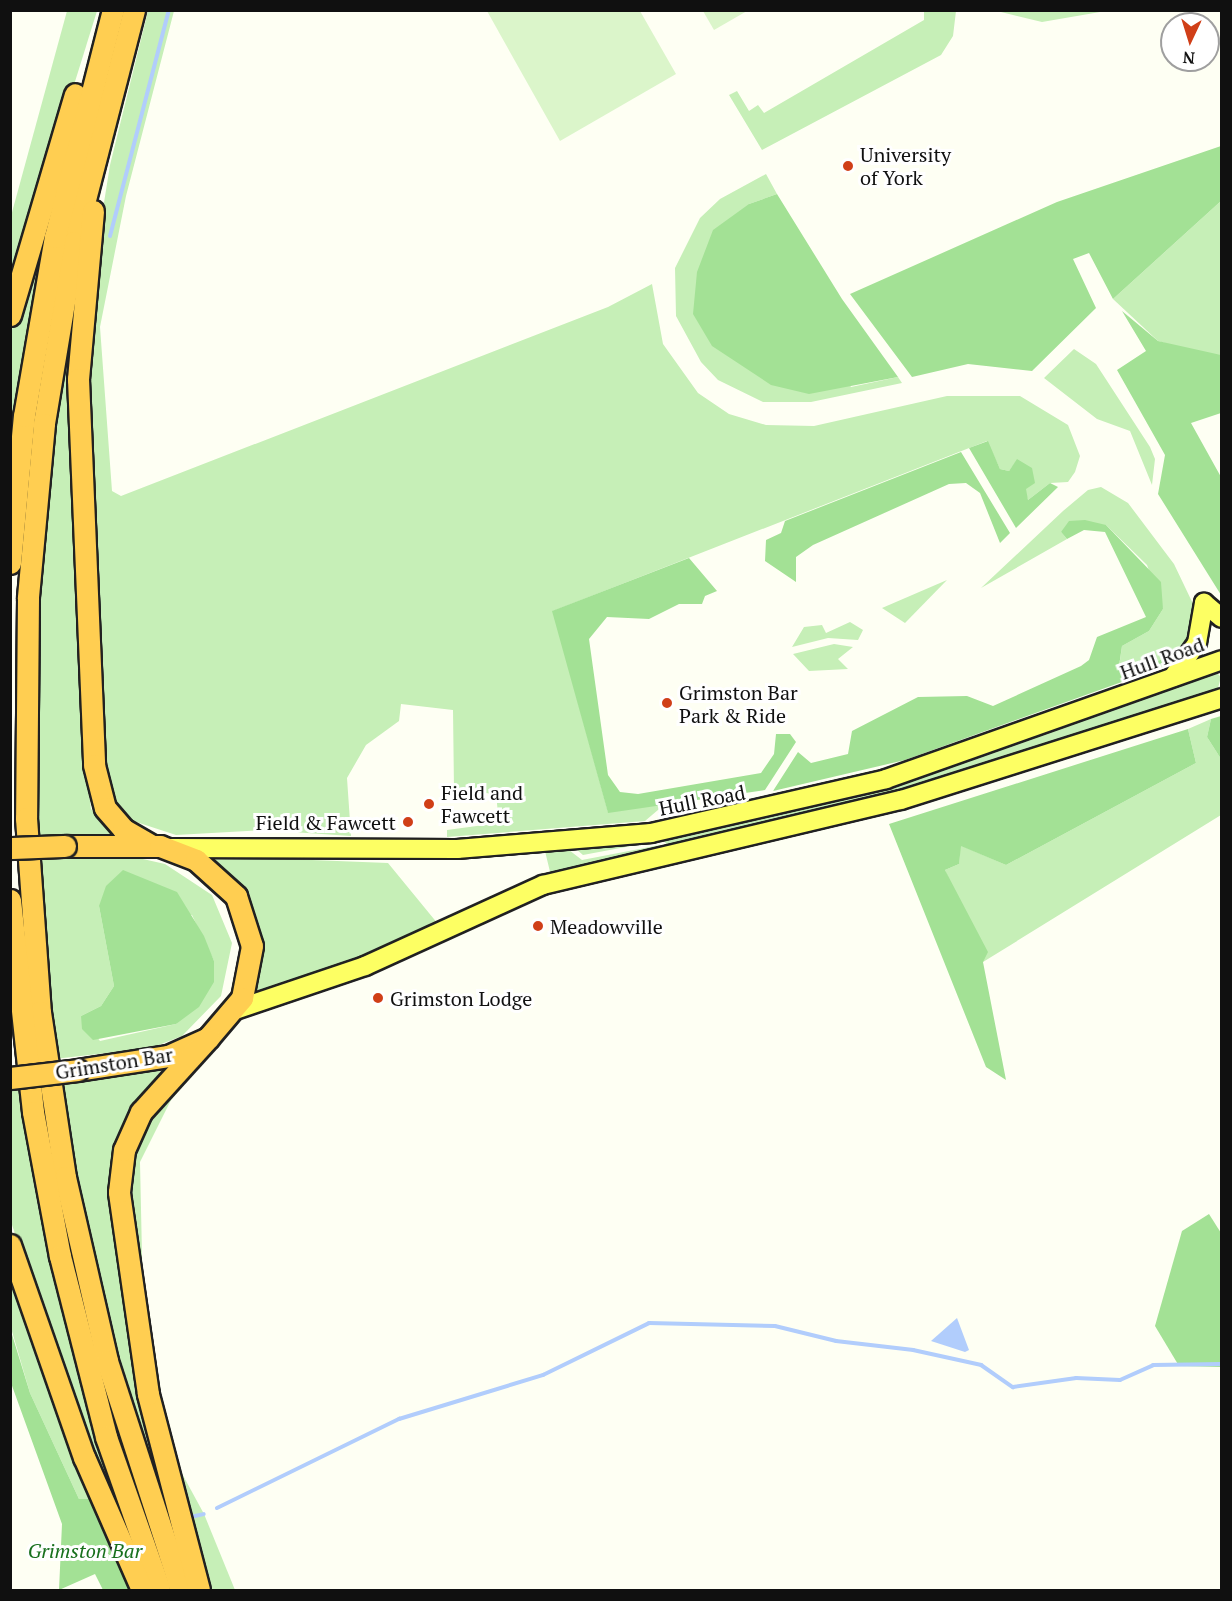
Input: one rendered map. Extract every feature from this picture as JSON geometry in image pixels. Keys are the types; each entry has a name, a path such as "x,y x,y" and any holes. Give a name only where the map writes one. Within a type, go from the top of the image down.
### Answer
{"highway":[{"path":"134,10 91,164 59,321 34,516 24,716 32,936 54,1114 80,1251 126,1430 181,1590"},
{"path":"10,315 83,71 111,15"},
{"path":"10,563 24,416 46,282 111,15"},
{"path":"91,164 93,216 78,379 94,765 105,808 123,829 160,847"},
{"name":"Grimston Bar","path":"10,848 160,847 196,860 225,881 245,913 251,964 235,1010 208,1038 168,1056 10,1078"},
{"path":"10,900 33,1112 60,1256 106,1437 160,1590"},
{"path":"199,1590 148,1394 119,1192 124,1150 141,1112 208,1038"},
{"path":"10,1245 84,1458 142,1590"}],"main road":[{"path":"1172,678 1197,643 1204,603 1221,618"},
{"name":"Hull Road","path":"160,847 457,849 651,833 886,779 1221,660"},
{"path":"235,1010 365,966 543,885 901,800 1221,698"}],"green space":[{"path":"924,10 956,11 953,36 941,55 762,150 729,95 737,91 749,111 758,105 764,113 924,20"},
{"path":"67,11 97,11 11,287 11,216"},
{"path":"148,11 174,11 126,196 100,327 112,491 121,496 608,307 652,284 663,344 698,393 729,414 766,425 814,426 947,396 1020,396 1068,425 1080,456 1075,472 1068,482 1050,483 1028,500 1015,463 1009,471 1000,469 987,441 553,611 608,812 665,804 645,821 447,837 447,830 499,823 496,794 454,790 453,710 401,704 399,721 366,745 347,778 351,836 263,830 176,835 124,818 104,782 85,430 94,265 110,165"},
{"path":"487,11 640,11 676,74 560,141"},
{"path":"703,11 747,11 714,30"},
{"path":"997,11 1106,11 1042,22"},
{"path":"1221,146 1221,201 1113,299 1089,253 1073,259 1096,308 1032,371 968,364 912,377 850,294 1057,202"},
{"path":"766,174 777,194 749,204 851,387 898,377 902,383 811,402 763,402 718,380 701,362 676,316 675,268 700,218 720,199"},
{"path":"777,194 842,299 898,377 809,394 771,385 712,346 693,314 697,272 713,230 749,204"},
{"path":"1221,201 1221,355 1201,354 1158,341 1113,299"},
{"path":"32,256 39,257 11,494 11,333"},
{"path":"75,268 84,748 91,809 118,837 64,841 34,835 32,749 40,535"},
{"path":"1122,311 1158,341 1221,355 1221,413 1191,423 1221,477 1221,595 1158,494 1165,455 1117,370 1146,351"},
{"path":"1074,349 1096,364 1150,447 1155,459 1152,485 1130,431 1097,419 1044,378"},
{"path":"988,441 1000,469 1009,471 1017,459 1032,468 1035,483 1026,489 1028,500 1050,483 1058,487 1016,528 969,448"},
{"path":"961,452 1010,533 1000,543 980,493 966,483 949,484 813,545 796,557 796,582 765,561 766,540 781,533 785,521"},
{"path":"1101,487 1128,503 1174,564 1195,608 1196,628 1181,659 1170,654 1148,667 1119,667 1122,646 1149,631 1163,609 1147,565 1106,525 1061,532 1067,539 981,588 1063,511 1088,490"},
{"path":"1085,520 1106,525 1161,582 1163,609 1149,631 1122,646 1119,666 1148,667 1170,654 1177,656 1172,664 905,760 773,791 798,752 811,763 848,754 852,731 918,697 967,696 993,706 1081,666 1089,660 1097,637 1146,617 1105,532 1084,530 1067,539 1061,532 1069,521"},
{"path":"689,558 717,591 705,596 702,604 679,604 649,619 607,617 589,639 608,775 620,792 638,794 761,773 774,754 776,734 790,734 796,742 765,790 608,813 552,611"},
{"path":"947,580 905,623 882,608"},
{"path":"850,622 863,630 858,640 828,638 792,647 804,627 822,625 826,633"},
{"path":"834,644 853,647 838,659 848,669 809,671 793,654"},
{"path":"1215,671 1221,677 1217,692 926,786 669,847 663,840 583,855 576,849 726,827 857,795"},
{"path":"1222,716 1221,759 1207,737 1211,719"},
{"path":"1211,719 1207,737 1221,759 1221,815 983,962 945,870 959,864 960,845 1006,865 1196,763 1188,729"},
{"path":"1188,729 1196,763 1006,865 961,846 959,864 945,870 988,952 983,962 1006,1080 986,1067 889,824"},
{"path":"660,845 662,849 551,876 545,851 569,850 582,860"},
{"path":"209,856 388,863 438,924 351,963 249,993 255,938"},
{"path":"134,857 165,864 212,895 232,943 221,996 182,1036 151,1048 54,1059 35,860","holes":["99,906 192,915 214,961 176,1024 100,1041 81,1016 101,1006 114,986"]},
{"path":"123,870 177,892 204,936 214,961 214,982 199,1007 176,1024 93,1040 82,1029 81,1016 101,1006 114,986 99,906 106,886"},
{"path":"224,1039 171,1100 140,1162 143,1301 125,1192 139,1129 175,1078"},
{"path":"162,1068 113,1165 170,1516 165,1526 91,1268 58,1083"},
{"path":"22,1089 137,1552 103,1486 11,1222 10,1090"},
{"path":"1209,1214 1221,1233 1221,1367 1179,1366 1155,1326 1182,1231"},
{"path":"10,1264 91,1499 79,1499 30,1393 11,1328"},
{"name":"Grimston Bar","path":"10,1328 30,1393 79,1499 91,1499 132,1590 103,1590 95,1574 59,1590 62,1524 11,1383"},
{"path":"173,1457 204,1514 235,1590 209,1590"}],"water":[{"path":"957,1318 969,1350 965,1352 931,1341"}],"waterway":[{"path":"110,236 169,10"},
{"path":"217,1508 399,1419 543,1375 649,1323 775,1326 836,1341 913,1350 981,1365 1013,1387 1076,1378 1120,1380 1153,1365 1222,1364"},
{"path":"190,1517 204,1514"}],"place":[{"name":"University of York","path":"848,166"},
{"name":"Grimston Bar Park & Ride","path":"667,703"},
{"name":"Field and Fawcett","path":"429,804"},
{"name":"Field & Fawcett","path":"408,822"},
{"name":"Meadowville","path":"538,926"},
{"name":"Grimston Lodge","path":"378,998"}]}
